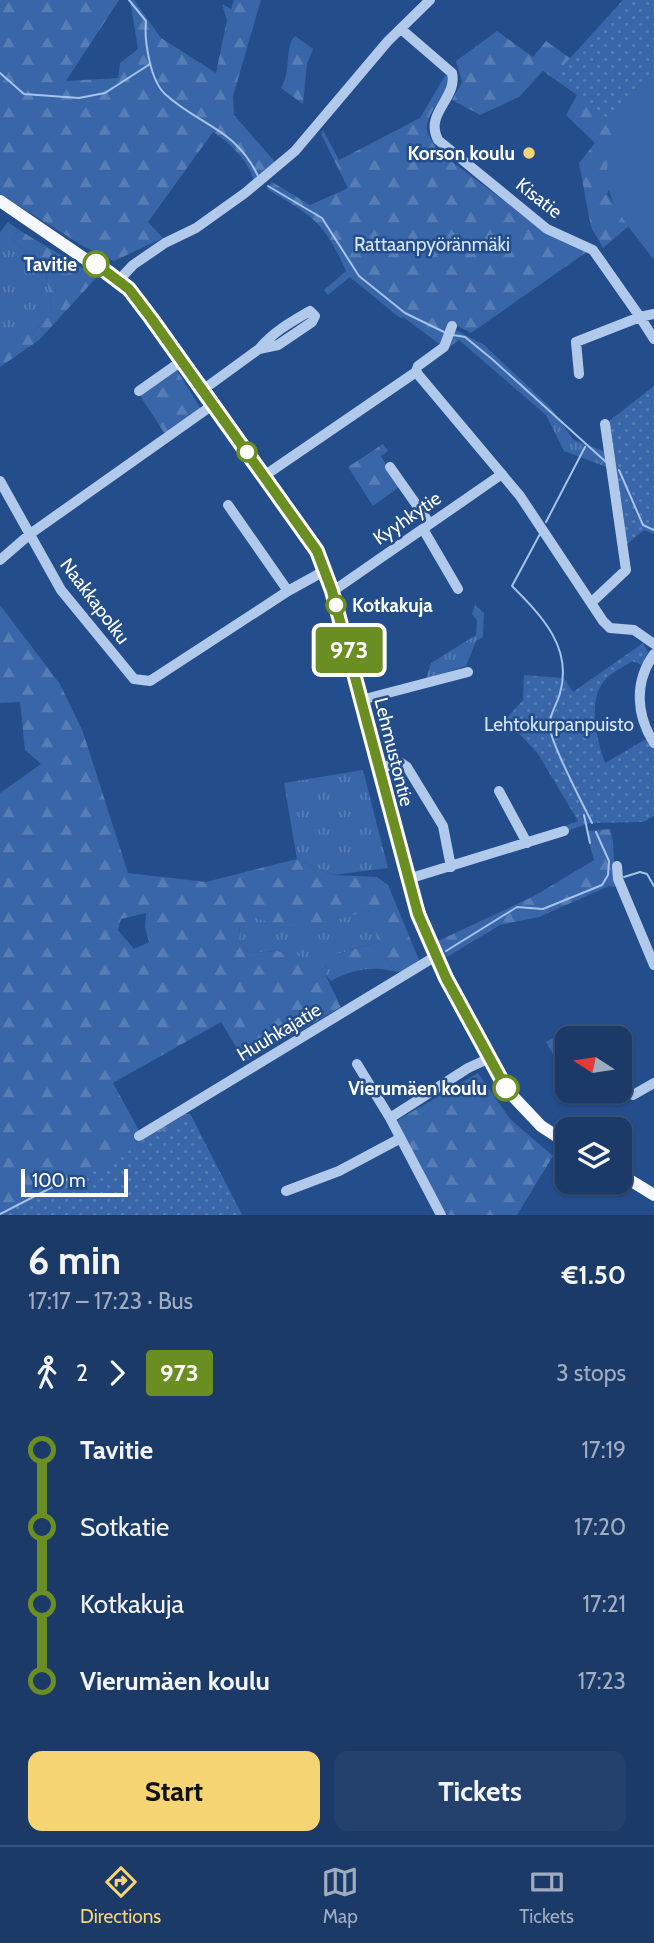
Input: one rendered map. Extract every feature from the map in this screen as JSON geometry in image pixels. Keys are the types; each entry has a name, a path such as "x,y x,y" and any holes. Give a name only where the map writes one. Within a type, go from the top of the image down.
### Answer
{"main road":[{"name":"Lehmustontie","path":"0,201 119,280 183,360 317,551 332,591 408,879 436,956 490,1058 519,1106 555,1135"},
{"path":"632,1181 654,1195"}],"street":[{"path":"119,280 133,265 165,243 196,229 295,151 401,29 430,0"},
{"name":"Kisatie","path":"401,29 452,73 452,85 435,117 434,127 438,141 547,229 593,250 640,317"},
{"path":"204,389 259,349 275,332 310,311 315,316 312,322 278,345 259,349"},
{"path":"579,374 576,342 654,314"},
{"path":"640,317 654,339"},
{"path":"264,475 416,372 418,366 444,347 452,326"},
{"path":"139,391 183,360"},
{"path":"416,372 502,474 547,533 610,628 634,630 654,644"},
{"path":"0,560 30,534 214,404"},
{"path":"593,601 626,570 605,424"},
{"path":"390,467 427,527 458,589"},
{"name":"Kyyhkytie","path":"332,591 502,474"},
{"name":"Naakkapolku","path":"0,481 61,590 134,679 141,682 150,681 288,591"},
{"path":"228,505 288,591 326,570"},
{"path":"654,654 648,663 639,696 643,723 654,743"},
{"path":"361,700 468,672"},
{"path":"378,768 401,763 407,766 443,827 451,867"},
{"path":"499,791 527,843"},
{"path":"408,879 564,831"},
{"path":"617,866 618,879 654,965"},
{"name":"Huuhkajatie","path":"139,1136 436,956"},
{"path":"390,1118 468,1068 490,1058"},
{"path":"357,1063 390,1118 441,1215"},
{"path":"633,1095 654,1083"},
{"path":"286,1191 339,1171 399,1139"}],"green space":[{"path":"0,0 119,0 66,81 118,78 120,63 138,49 130,0 134,0 161,38 216,73 227,20 222,4 231,9 234,0 261,0 233,96 234,115 276,163 254,181 248,166 238,153 213,132 148,222 163,238 114,261 83,246 0,194"},
{"path":"623,0 654,0 654,76 611,121 553,77"},
{"path":"654,0 654,90 607,194 629,226 603,248 591,227 579,163 595,143 566,115 577,95 543,71 519,97 480,115 452,100 462,82 456,61 497,31 533,57 546,41 570,58"},
{"path":"295,36 313,49 307,64 303,104 281,88 290,46"},
{"name":"Rattaanpyöränmäki","path":"447,72 447,87 427,123 428,134 438,151 552,237 588,251 471,333 452,323 442,346 403,317 400,318 350,277 328,295 324,290 346,271 338,254 315,221 267,189 272,182 310,205 348,188 321,134 323,130 339,160 420,118"},
{"path":"654,76 654,260 618,212 608,184 607,167 617,124 611,121"},
{"path":"8,222 19,230 12,239 45,270 52,309 33,333 0,344 0,232"},
{"path":"19,230 97,277 39,340 0,367 0,344 33,333 52,309 45,270 12,239"},
{"path":"454,329 484,345 550,407 574,440 606,452 609,468 564,451 546,415 459,340 447,349"},
{"path":"176,369 201,409 165,434 139,394"},
{"path":"654,386 654,534 644,530 626,545 609,421"},
{"path":"383,444 388,451 381,456 399,487 373,506 348,467"},
{"path":"0,605 60,684 83,732 128,873 206,882 297,859 333,875 377,877 388,885 419,960 406,971 396,972 384,957 354,961 334,958 338,954 378,942 370,910 327,923 290,928 255,918 240,924 239,942 250,953 277,951 326,962 325,974 341,1007 245,1062 221,1022 113,1083 142,1136 182,1114 190,1114 242,1215 0,1215 0,793 41,764 25,750 20,702 0,703","holes":["146,913 145,927 149,942 134,949 118,930 121,919"]},
{"path":"475,605 484,613 483,637 476,641 466,666 426,679 431,663 476,635 477,620 472,614"},
{"name":"Lehtokurpanpuisto","path":"643,643 648,652 642,665 632,661 604,681 596,700 595,722 605,763 646,739 654,749 654,816 643,822 590,823 567,831 565,826 578,821 538,754 506,719 523,700 524,675 564,678 573,692"},
{"path":"363,770 388,868 333,875 297,859 284,783"},
{"path":"610,829 615,887 609,886 539,917 500,925 447,957 438,941 534,896 594,860 586,831"},
{"path":"371,910 378,942 338,954 384,957 396,972 362,970 331,981 325,974 326,963 277,951 250,953 239,942 240,924 255,917 290,928"},
{"path":"555,1037 555,1058 546,1042"},
{"path":"478,1073 510,1119 553,1156 517,1215 447,1215 401,1136 398,1120"},
{"path":"190,1114 242,1215 0,1215 0,1211 80,1180"}],"waterway":[{"path":"129,0 146,21 149,59 160,88 178,105 228,137 239,147 258,176"},
{"path":"0,73 24,94 79,98 105,93 150,64"},
{"path":"268,186 322,218 359,276 405,313 444,332"},
{"path":"453,335 465,337 492,359 606,462"},
{"path":"546,522 585,447"},
{"path":"619,470 643,525 654,530"},
{"path":"540,534 512,586 544,621 558,647 563,677 550,720 550,729 562,762 592,823"},
{"path":"584,815 590,843"},
{"path":"446,951 517,907 543,909 602,885 608,875 609,861 596,832"},
{"path":"624,877 640,872 647,874 654,886"},
{"path":"0,1214 72,1177"}],"bus line":[{"name":"973","path":"96,264 129,289 204,389 317,551 326,570 353,665 422,926 506,1088"}],"place":[{"name":"Korson koulu","path":"529,153"},
{"name":"Tavitie","path":"96,264"},
{"name":"Kotkakuja","path":"336,605"},
{"name":"Vierumäen koulu","path":"506,1088"}]}
